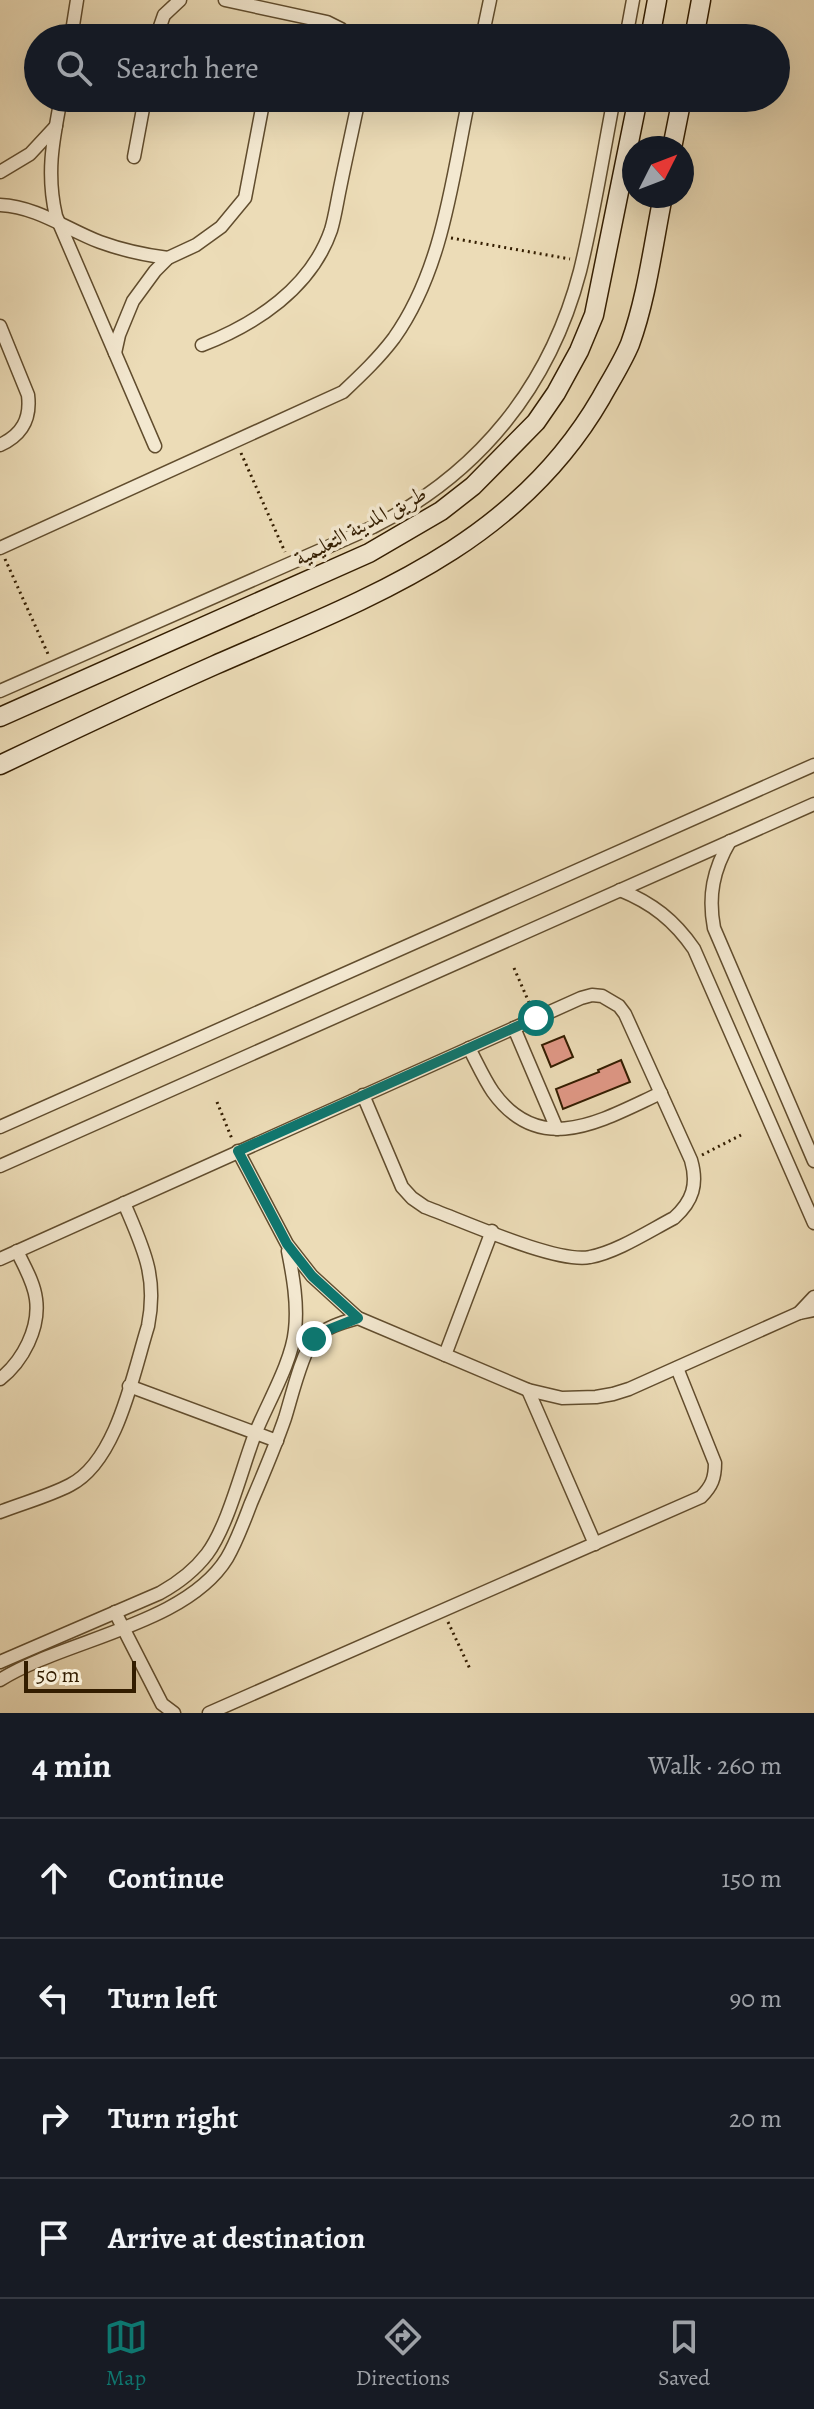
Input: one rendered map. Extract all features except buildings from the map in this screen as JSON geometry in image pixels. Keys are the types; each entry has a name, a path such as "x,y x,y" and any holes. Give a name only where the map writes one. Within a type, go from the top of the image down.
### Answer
{"street":[{"path":"73,24 77,0"},
{"path":"161,24 170,7 180,0"},
{"path":"225,0 281,5 331,24"},
{"path":"485,24 490,0"},
{"path":"629,24 633,0"},
{"path":"653,24 657,0"},
{"path":"697,24 701,0"},
{"path":"58,112 50,178 53,203 155,446"},
{"path":"134,157 142,112"},
{"path":"115,353 133,301 149,278 168,258 209,237 230,218 245,198 261,112"},
{"path":"202,345 244,327 262,315 295,286 321,250 331,230 356,112"},
{"path":"0,548 343,392 394,338 428,272 466,112"},
{"path":"0,691 373,527 417,503 484,448 517,408 543,364 565,317 582,261 611,112"},
{"name":"طريق المدينة التعليمية","path":"0,717 369,553 441,511 483,476 543,412 579,351 594,315 635,112"},
{"path":"674,136 679,112"},
{"path":"0,172 30,154 56,126"},
{"path":"0,205 30,210 122,250 168,258"},
{"path":"0,765 363,601 424,569 480,533 506,512 578,435 622,361 640,311 661,208"},
{"path":"0,326 28,395 29,414 20,431 0,445"},
{"path":"0,1127 814,765"},
{"path":"0,1166 814,804"},
{"path":"731,840 714,873 711,891 714,928 814,1161"},
{"path":"620,890 662,912 680,929 694,949 814,1223"},
{"path":"0,1259 363,1095 592,995 611,1000 625,1014 691,1160 695,1186 684,1209 674,1218 600,1255 586,1258 557,1256 425,1207 412,1198 402,1187 363,1095"},
{"path":"514,1028 557,1129"},
{"path":"469,1048 493,1092 505,1106 538,1126 573,1129 589,1126 661,1093"},
{"path":"238,1151 287,1244 312,1276 358,1318 528,1390 562,1398 596,1397 629,1389 799,1313 814,1310"},
{"path":"0,1512 71,1485 101,1459 111,1440 152,1307 152,1288 144,1250 124,1203"},
{"path":"445,1355 492,1231"},
{"path":"0,1662 160,1593 195,1569 208,1552 218,1534 295,1333 293,1273 287,1244"},
{"path":"0,1379 27,1346 37,1313 32,1283 17,1251"},
{"path":"799,1313 814,1297"},
{"path":"0,1680 123,1629 171,1606 210,1581 236,1540 277,1441 314,1339 358,1318"},
{"path":"209,1713 701,1497 710,1488 715,1476 715,1463 677,1368"},
{"path":"129,1386 277,1441"},
{"path":"528,1390 595,1544"},
{"path":"115,1612 162,1704 174,1713"}],"path":[{"path":"439,236 582,261"},
{"path":"236,442 290,563"},
{"path":"0,548 54,667"},
{"path":"514,968 536,1018"},
{"path":"217,1102 238,1151"},
{"path":"691,1160 741,1135"},
{"path":"443,1611 470,1669"}],"route":[{"path":"314,1339 358,1318 299,1261 238,1151 536,1018"}]}
